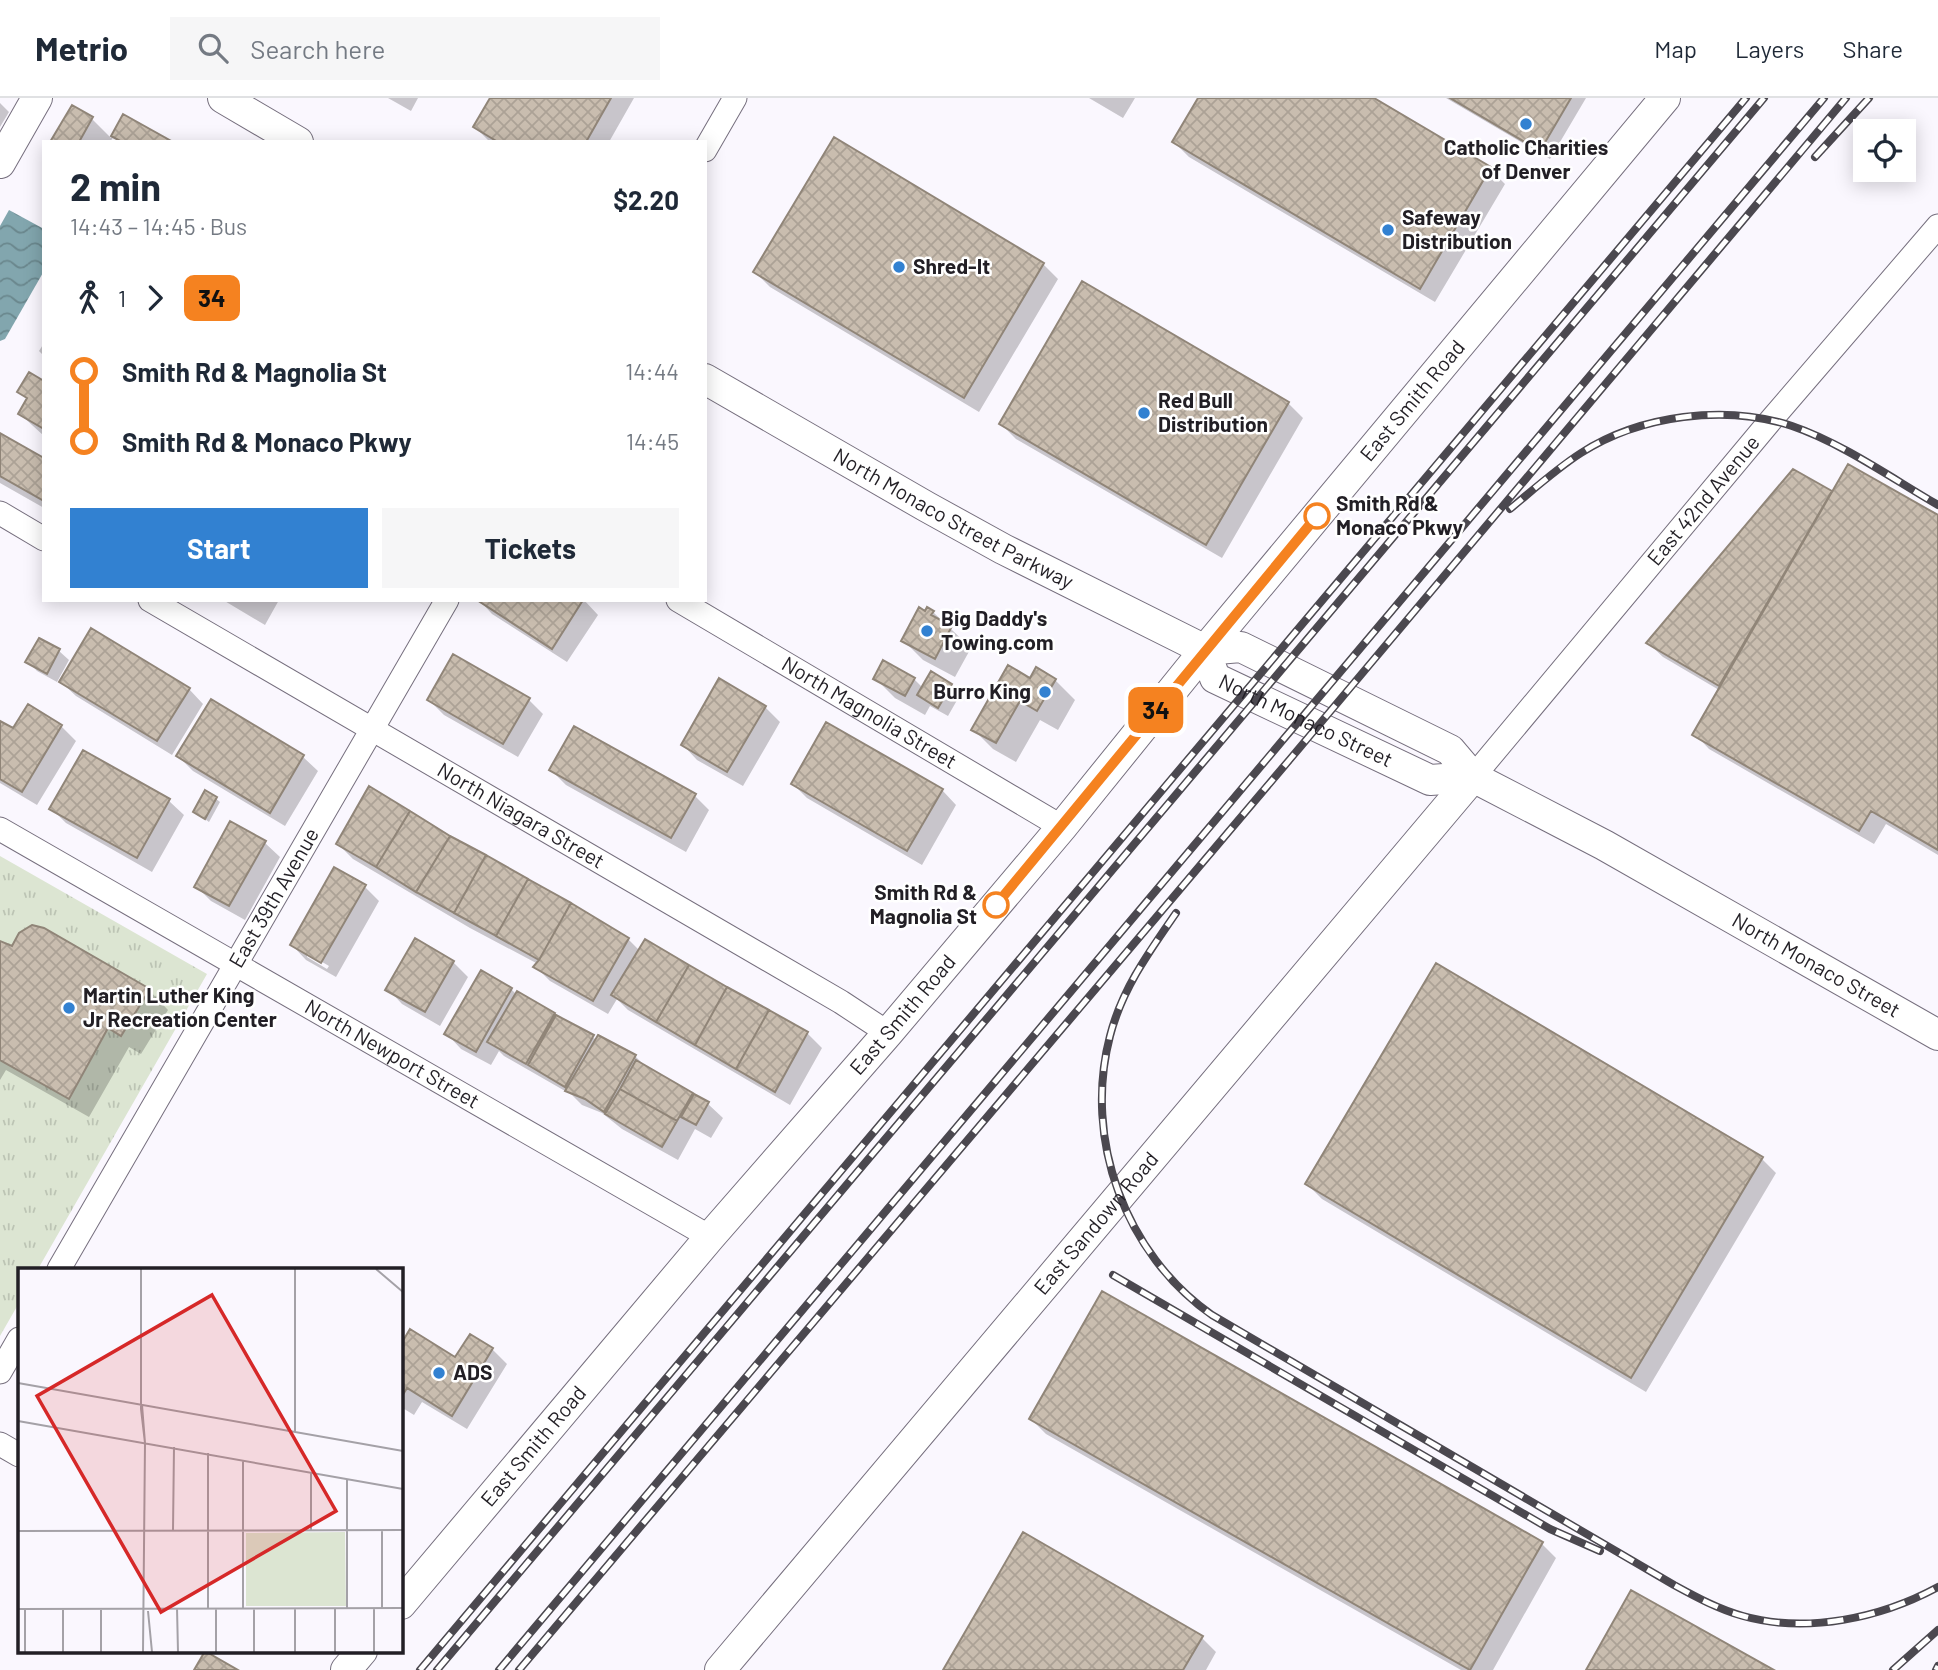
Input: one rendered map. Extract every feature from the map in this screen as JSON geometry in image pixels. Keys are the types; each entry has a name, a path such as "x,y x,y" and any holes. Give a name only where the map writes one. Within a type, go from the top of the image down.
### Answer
{"street":[{"path":"0,163 37,98"},
{"path":"223,98 295,140"},
{"path":"707,147 735,98"},
{"name":"East Smith Road","path":"402,1603 710,1237 888,1033 1062,827 1205,650 1665,98"},
{"name":"East 42nd Avenue","path":"1473,777 1938,226"},
{"name":"North Monaco Street Parkway","path":"707,380 1003,550 1205,650"},
{"path":"0,513 42,538"},
{"name":"North Niagara Street","path":"153,602 841,1002 888,1033"},
{"name":"East 39th Avenue","path":"60,1268 446,602"},
{"name":"North Magnolia Street","path":"681,602 1062,827"},
{"name":"North Monaco Street","path":"1205,650 1241,647 1450,750 1473,777 1616,851 1938,1035"},
{"name":"East Sandown Road","path":"720,1670 1473,777"},
{"name":"North Newport Street","path":"0,829 710,1237"},
{"path":"0,1372 18,1341"},
{"path":"0,1444 18,1454"},
{"path":"346,1670 361,1652"}],"green space":[{"path":"0,856 207,974 39,1268 18,1268 18,1305 0,1336"}],"water":[{"path":"9,210 42,228 42,274 5,339 0,341 0,226"}],"building":[{"path":"490,98 611,98 587,140 495,140 473,127"},
{"name":"Safeway Distribution","path":"1198,98 1374,98 1491,167 1420,289 1172,142"},
{"name":"Catholic Charities of Denver","path":"1450,98 1571,98 1540,151"},
{"path":"72,105 93,117 80,140 51,140"},
{"path":"123,114 169,140 118,140 111,136"},
{"name":"Shred-It","path":"834,137 1044,263 964,398 753,272"},
{"name":"Red Bull Distribution","path":"1082,281 1289,402 1206,545 999,424"},
{"path":"29,372 42,380 42,428 18,414 27,398 17,392"},
{"path":"0,433 42,457 42,500 0,476"},
{"path":"1848,464 1938,515 1938,850 1871,811 1859,831 1692,735"},
{"path":"1793,469 1832,491 1719,686 1646,643"},
{"path":"480,602 582,602 552,649"},
{"name":"Big Daddy's Towing.com","path":"919,607 925,611 927,607 934,611 931,615 952,626 935,659 901,641"},
{"path":"91,628 190,688 157,741 59,682"},
{"path":"39,638 60,649 47,674 25,662"},
{"path":"453,654 530,698 503,744 427,700"},
{"path":"883,660 915,678 905,696 873,679"},
{"path":"1008,665 1030,678 1036,667 1056,679 1037,711 1020,701 996,743 971,730"},
{"path":"931,671 952,684 938,708 917,695"},
{"path":"719,678 766,706 727,772 681,745"},
{"path":"211,699 304,755 270,813 176,756"},
{"path":"28,704 62,725 22,792 0,779 0,721 13,728"},
{"path":"826,722 943,789 907,851 791,784"},
{"path":"574,726 696,794 671,838 549,770"},
{"path":"83,750 170,799 137,858 49,809"},
{"path":"369,786 410,811 376,867 336,844"},
{"path":"205,790 217,797 205,819 193,812"},
{"path":"410,811 450,836 416,892 376,867"},
{"path":"230,821 266,841 229,906 194,887"},
{"path":"450,836 486,855 454,913 416,892"},
{"path":"486,855 528,879 496,936 454,913"},
{"path":"334,867 366,885 321,963 290,945"},
{"path":"528,879 571,903 539,960 496,936"},
{"path":"571,903 629,938 593,1001 533,967"},
{"name":"Martin Luther King Jr Recreation Center","path":"32,925 44,928 150,989 121,1036 108,1028 69,1099 0,1060 0,941 12,946 19,933"},
{"path":"415,938 454,961 425,1012 385,990"},
{"path":"645,939 689,965 656,1022 611,995"},
{"path":"1436,963 1763,1157 1631,1378 1305,1184"},
{"path":"689,965 727,987 695,1045 656,1022"},
{"path":"481,970 512,988 476,1052 444,1034"},
{"path":"727,987 769,1010 736,1069 695,1045"},
{"path":"517,991 555,1013 526,1064 487,1042"},
{"path":"769,1010 808,1032 775,1092 736,1069"},
{"path":"556,1015 594,1035 565,1087 528,1065"},
{"path":"598,1035 636,1055 604,1112 585,1099 565,1091"},
{"path":"636,1060 693,1093 677,1121 620,1089"},
{"path":"620,1089 677,1121 662,1147 605,1114"},
{"path":"694,1094 709,1102 696,1125 681,1117"},
{"path":"1102,1291 1543,1542 1470,1670 1029,1419"},
{"name":"ADS","path":"410,1329 455,1357 470,1334 493,1348 452,1416 407,1388 402,1396 402,1342"},
{"path":"1023,1532 1203,1636 1183,1670 943,1670"},
{"path":"1631,1590 1774,1670 1586,1670"},
{"path":"207,1652 238,1670 194,1670"}],"railway":[{"path":"420,1670 1746,98"},
{"path":"437,1670 1764,98"},
{"path":"499,1670 1824,98"},
{"path":"519,1670 1846,98"},
{"path":"1815,157 1869,98"},
{"path":"1510,509 1563,466 1604,440 1656,422 1711,415 1766,419 1811,433 1938,505"},
{"path":"1176,913 1137,972 1115,1019 1103,1075 1102,1114 1107,1153 1118,1191 1134,1227 1156,1260 1182,1290 1212,1315 1674,1585 1725,1610 1767,1621 1818,1623 1868,1615 1938,1587"},
{"path":"1113,1275 1550,1529 1600,1551"},
{"path":"1893,1670 1938,1630"},
{"path":"1936,1670 1938,1666"}],"bus line":[{"name":"34","path":"996,905 1317,516"}],"place":[{"name":"Catholic Charities of Denver","path":"1526,124"},
{"name":"Safeway Distribution","path":"1388,230"},
{"name":"Shred-It","path":"899,267"},
{"name":"Red Bull Distribution","path":"1144,413"},
{"name":"Smith Rd & Monaco Pkwy","path":"1317,516"},
{"name":"Big Daddy's Towing.com","path":"927,631"},
{"name":"Burro King","path":"1045,692"},
{"name":"Smith Rd & Magnolia St","path":"996,905"},
{"name":"Martin Luther King Jr Recreation Center","path":"69,1008"},
{"name":"ADS","path":"439,1373"}]}
